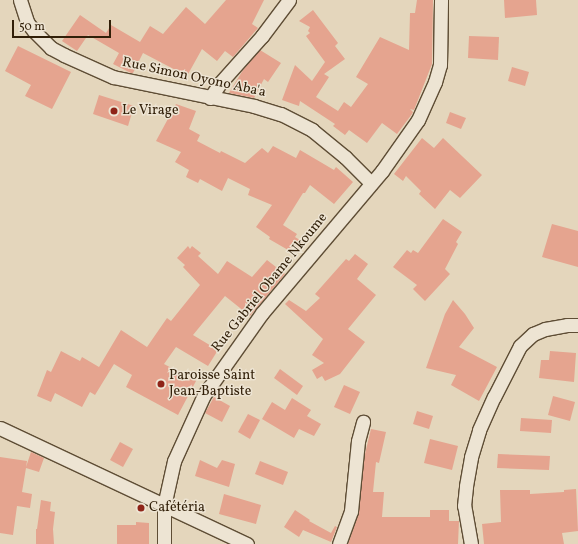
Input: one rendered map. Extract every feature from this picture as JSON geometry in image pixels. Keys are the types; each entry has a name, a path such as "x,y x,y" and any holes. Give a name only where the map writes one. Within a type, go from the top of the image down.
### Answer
{"street":[{"name":"Rue Simon Oyono Aba'a","path":"20,0 27,22 34,31 51,48 64,55 113,77 254,106 281,114 312,130 345,157 371,182"},
{"path":"210,98 220,83 262,36 289,0"},
{"name":"Rue Gabriel Obame Nkoume","path":"164,544 164,506 174,461 204,395 262,313 371,182 418,120 435,82 440,65 441,0"},
{"path":"471,544 464,506 466,486 471,457 479,430 494,398 520,346 533,334 545,329 567,325 578,325"},
{"path":"338,544 351,511 358,441 363,422"},
{"path":"0,428 247,544"}],"building":[{"path":"226,0 264,0 252,24 258,28 233,57 225,51 217,61 202,49 187,76 143,53 133,73 131,73 113,64 119,53 88,35 77,51 62,41 80,15 106,33 111,25 140,42 150,26 163,34 186,7 205,24"},
{"path":"417,0 433,0 432,64 414,110 410,109 413,112 412,114 397,134 382,123 367,143 349,130 345,135 333,126 335,124 300,101 299,106 282,100 295,65 312,81 325,62 306,36 310,33 308,31 310,27 299,21 313,10 338,43 335,46 345,59 324,74 329,77 316,97 338,111 344,102 351,107 368,84 356,77 380,37 409,50 410,13 415,13"},
{"path":"504,0 536,0 537,15 505,18"},
{"path":"469,36 499,37 498,60 468,58"},
{"path":"18,46 71,72 52,109 25,96 31,85 5,71"},
{"path":"260,50 281,63 268,82 264,79 254,98 229,93 243,70"},
{"path":"512,67 529,72 525,86 508,81"},
{"path":"99,95 134,106 128,126 93,114"},
{"path":"176,104 196,111 189,129 200,135 197,141 220,153 221,151 245,163 262,148 268,153 273,146 296,158 300,150 334,170 336,167 353,182 334,204 310,185 305,193 303,193 283,225 297,234 295,237 303,242 295,254 269,239 270,237 256,227 272,205 248,195 250,189 228,178 222,191 200,179 198,183 186,177 189,170 175,162 181,152 156,141"},
{"path":"450,112 466,118 461,129 446,123"},
{"path":"422,138 434,148 443,138 482,175 460,198 450,190 435,209 419,194 421,191 406,176 403,181 394,174"},
{"path":"443,219 462,232 456,242 458,244 445,269 450,274 425,301 413,289 417,285 393,267 407,250 411,253 413,250 418,253"},
{"path":"552,224 578,231 578,267 542,257"},
{"path":"188,246 190,249 192,246 201,253 198,256 218,274 227,261 252,277 267,260 285,274 250,316 225,296 193,335 218,350 208,366 176,347 164,364 196,381 178,415 126,387 132,375 114,364 95,395 90,392 82,407 55,393 51,402 37,396 47,370 51,372 61,351 80,361 82,357 99,367 121,330 147,347 167,318 171,321 200,285 183,267 185,265 177,258"},
{"path":"355,254 368,264 357,279 376,295 348,329 365,342 340,374 325,381 322,376 317,379 312,370 324,363 312,355 323,339 285,304 289,300 306,311 320,298 315,294 346,259 349,261"},
{"path":"453,300 474,328 459,347 497,367 479,401 451,385 456,375 426,368 445,314"},
{"path":"550,351 576,353 574,382 539,378 541,360 549,360"},
{"path":"280,369 303,386 297,395 274,378"},
{"path":"344,385 360,392 350,414 334,407"},
{"path":"553,396 575,402 570,421 548,415"},
{"path":"214,397 230,406 222,422 205,413"},
{"path":"292,398 311,410 307,416 321,424 314,436 299,429 294,438 262,419 272,402 285,410"},
{"path":"417,411 433,416 429,429 413,424"},
{"path":"248,414 260,420 250,439 238,432"},
{"path":"521,418 552,420 551,433 520,431"},
{"path":"371,429 386,432 379,463 376,462 373,492 384,492 382,517 430,517 430,510 449,510 449,521 459,521 458,544 348,544 359,512 364,458"},
{"path":"430,439 458,446 452,470 424,463"},
{"path":"120,442 133,449 123,467 110,460"},
{"path":"31,452 44,458 39,472 26,468 22,492 32,494 30,508 17,506 13,535 0,533 0,457 27,461 26,467"},
{"path":"498,454 550,456 549,470 497,468"},
{"path":"200,460 217,468 222,460 235,464 229,487 195,476"},
{"path":"260,461 288,472 283,485 255,474"},
{"path":"576,489 578,531 562,533 564,544 484,544 482,524 501,522 500,490 530,490 530,494 564,492 564,490"},
{"path":"224,494 261,505 256,524 219,514"},
{"path":"41,500 51,502 50,511 55,512 53,529 54,544 36,544 36,529"},
{"path":"295,510 310,520 309,521 331,533 335,526 337,527 331,542 303,530 299,537 284,527"},
{"path":"136,522 149,523 149,544 117,544 117,525 136,525"}],"place":[{"name":"Le Virage","path":"114,111"},
{"name":"Paroisse Saint Jean-Baptiste","path":"161,384"},
{"name":"Cafétéria","path":"141,508"}]}
